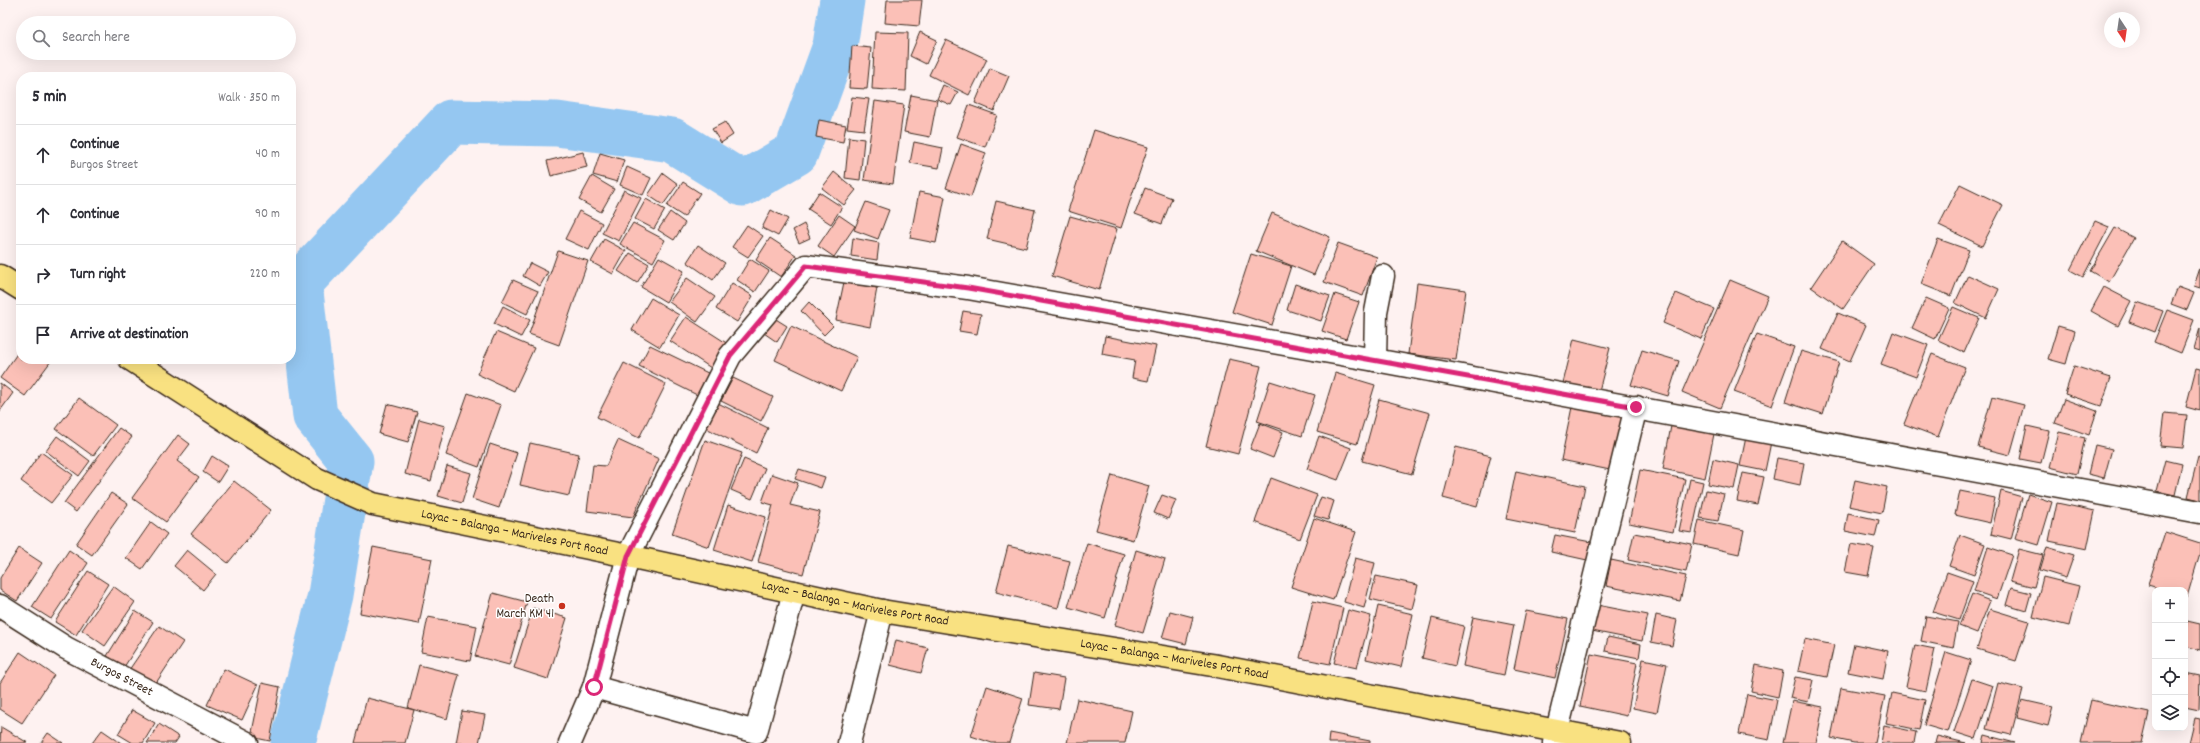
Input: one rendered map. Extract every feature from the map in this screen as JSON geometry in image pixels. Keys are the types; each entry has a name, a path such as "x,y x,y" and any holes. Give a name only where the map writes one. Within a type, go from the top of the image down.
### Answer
{"main road":[{"path":"0,276 16,286"},
{"name":"Layac – Balanga – Mariveles Port Road","path":"138,364 317,479 373,504 628,556 882,611 1212,665 1556,737 1620,743"}],"street":[{"path":"570,743 594,687 628,556 730,356 806,266 968,288 1376,360 2200,512"},
{"path":"1376,360 1376,312 1383,276"},
{"path":"1556,737 1636,407"},
{"path":"594,687 756,732 794,592"},
{"name":"Burgos Street","path":"0,606 66,648 247,743"},
{"path":"849,743 882,611"}],"building":[{"path":"887,0 922,0 919,26 885,23"},
{"path":"875,32 908,33 906,91 872,89"},
{"path":"920,32 937,40 926,64 910,56"},
{"path":"946,40 987,59 969,95 929,75"},
{"path":"852,46 871,48 867,89 849,88"},
{"path":"990,68 1009,76 994,111 975,103"},
{"path":"943,85 958,92 951,105 937,99"},
{"path":"911,95 937,100 930,137 904,132"},
{"path":"852,97 869,99 864,130 847,128"},
{"path":"875,101 904,105 893,184 864,180"},
{"path":"969,105 997,115 985,147 957,137"},
{"path":"819,120 846,125 843,142 816,137"},
{"path":"725,122 733,135 721,143 712,129"},
{"path":"1094,130 1148,147 1121,228 1068,211"},
{"path":"849,137 864,139 860,180 845,178"},
{"path":"914,142 943,148 939,168 910,163"},
{"path":"961,144 986,153 971,197 946,188"},
{"path":"583,152 587,167 551,176 547,161"},
{"path":"600,153 624,160 617,182 593,175"},
{"path":"627,167 651,178 643,195 620,185"},
{"path":"834,172 856,190 844,205 822,188"},
{"path":"663,173 678,184 663,205 648,195"},
{"path":"592,176 614,189 601,212 579,200"},
{"path":"683,182 700,193 684,217 667,206"},
{"path":"1960,184 2003,205 1982,246 1939,225"},
{"path":"1145,188 1172,198 1162,224 1135,214"},
{"path":"624,190 641,198 619,241 602,233"},
{"path":"819,192 842,207 831,224 808,209"},
{"path":"919,192 945,197 936,243 910,238"},
{"path":"646,199 665,210 654,229 635,219"},
{"path":"996,201 1035,210 1026,248 987,239"},
{"path":"866,202 889,210 878,239 854,230"},
{"path":"771,210 788,219 778,236 762,228"},
{"path":"579,211 602,223 589,250 565,239"},
{"path":"670,212 685,223 674,240 658,230"},
{"path":"1272,213 1330,237 1314,275 1256,251"},
{"path":"839,215 855,226 834,257 818,246"},
{"path":"1070,216 1117,229 1099,290 1052,276"},
{"path":"2095,221 2109,227 2083,277 2070,270"},
{"path":"633,223 665,240 653,262 620,244"},
{"path":"804,224 810,238 799,243 793,230"},
{"path":"747,225 763,236 748,257 732,247"},
{"path":"2115,228 2134,238 2109,282 2090,271"},
{"path":"770,238 796,255 781,277 756,260"},
{"path":"853,238 879,243 877,260 851,256"},
{"path":"604,239 626,251 613,274 591,262"},
{"path":"1938,239 1969,250 1951,296 1921,284"},
{"path":"1842,241 1874,264 1843,309 1811,287"},
{"path":"1338,243 1377,257 1363,296 1324,282"},
{"path":"698,245 725,263 713,280 687,262"},
{"path":"558,251 588,261 559,345 529,334"},
{"path":"630,253 649,264 637,283 618,271"},
{"path":"1251,254 1291,266 1272,325 1232,312"},
{"path":"659,257 684,271 666,302 641,287"},
{"path":"750,259 769,271 755,292 737,280"},
{"path":"530,263 548,272 540,286 523,276"},
{"path":"2200,268 2200,288 2194,286"},
{"path":"1968,275 1999,289 1986,318 1955,303"},
{"path":"687,278 715,297 697,322 669,302"},
{"path":"513,280 538,291 527,314 502,302"},
{"path":"1730,280 1768,296 1720,408 1682,392"},
{"path":"844,282 877,288 870,327 836,320"},
{"path":"732,283 753,296 737,322 716,309"},
{"path":"1417,283 1466,290 1456,360 1408,354"},
{"path":"1295,284 1330,296 1321,321 1287,310"},
{"path":"2104,287 2131,301 2118,326 2091,311"},
{"path":"2178,287 2194,293 2187,310 2171,304"},
{"path":"1676,293 1714,309 1701,339 1663,323"},
{"path":"1335,294 1359,302 1346,339 1322,331"},
{"path":"651,298 679,315 660,347 632,330"},
{"path":"1926,298 1949,308 1935,339 1912,328"},
{"path":"809,302 833,326 824,335 801,311"},
{"path":"2137,302 2163,311 2155,332 2129,322"},
{"path":"503,306 530,320 521,337 494,324"},
{"path":"1953,307 1979,318 1964,352 1938,340"},
{"path":"2167,310 2194,320 2181,353 2154,342"},
{"path":"963,311 981,314 977,334 959,331"},
{"path":"1838,313 1866,325 1850,361 1822,349"},
{"path":"771,316 787,326 777,342 761,331"},
{"path":"686,317 728,344 711,368 670,341"},
{"path":"791,326 857,357 841,391 775,360"},
{"path":"2058,326 2075,331 2066,364 2048,359"},
{"path":"2200,328 2200,351 2194,349"},
{"path":"496,332 534,348 514,391 477,374"},
{"path":"1893,332 1928,345 1916,377 1881,364"},
{"path":"1757,334 1794,347 1772,406 1734,392"},
{"path":"1105,336 1156,346 1148,381 1132,378 1135,360 1102,354"},
{"path":"1574,339 1610,348 1599,391 1563,383"},
{"path":"650,345 710,374 699,396 639,366"},
{"path":"1642,350 1679,361 1668,396 1631,385"},
{"path":"1801,351 1839,362 1823,414 1785,402"},
{"path":"1932,354 1965,367 1938,437 1904,424"},
{"path":"16,355 16,364 49,364 25,396 0,378"},
{"path":"1229,359 1261,366 1238,454 1206,446"},
{"path":"624,363 666,384 639,438 597,417"},
{"path":"2074,366 2111,378 2101,406 2065,394"},
{"path":"2196,368 2200,369 2200,411 2186,407"},
{"path":"1335,373 1375,385 1357,444 1317,432"},
{"path":"733,378 773,397 761,421 721,401"},
{"path":"1270,381 1315,395 1302,436 1257,421"},
{"path":"0,383 13,393 0,411"},
{"path":"468,393 501,405 479,467 446,455"},
{"path":"1992,397 2024,405 2010,455 1978,447"},
{"path":"79,398 116,425 93,456 56,429"},
{"path":"1379,399 1430,413 1412,474 1362,461"},
{"path":"2064,399 2097,411 2089,435 2055,423"},
{"path":"718,403 768,428 756,453 706,428"},
{"path":"387,404 417,412 408,442 379,434"},
{"path":"1572,407 1626,418 1615,471 1561,460"},
{"path":"2164,413 2187,415 2183,448 2160,446"},
{"path":"419,419 445,426 431,481 405,474"},
{"path":"1260,423 1283,432 1273,458 1250,449"},
{"path":"1671,426 1714,434 1705,478 1663,469"},
{"path":"2027,426 2049,431 2041,463 2020,459"},
{"path":"119,428 132,437 76,512 64,503"},
{"path":"2059,432 2085,438 2077,474 2050,467"},
{"path":"178,435 190,444 177,461 199,477 166,522 132,498"},
{"path":"57,436 90,461 79,476 46,451"},
{"path":"1319,436 1351,448 1338,480 1307,469"},
{"path":"1746,437 1771,442 1765,471 1740,466"},
{"path":"618,440 659,459 633,517 587,511 593,465 606,466"},
{"path":"705,440 742,453 709,547 672,534"},
{"path":"530,443 579,454 569,496 520,485"},
{"path":"490,444 517,453 499,508 472,499"},
{"path":"2095,445 2112,449 2104,478 2088,474"},
{"path":"1456,447 1491,456 1477,507 1443,498"},
{"path":"41,452 73,475 51,503 21,481"},
{"path":"212,456 228,466 218,482 203,472"},
{"path":"2198,457 2200,458 2200,500 2188,497"},
{"path":"1777,458 1804,463 1800,485 1773,479"},
{"path":"744,459 765,468 752,499 731,490"},
{"path":"1713,459 1739,465 1734,489 1708,484"},
{"path":"2165,460 2182,464 2175,495 2157,491"},
{"path":"447,466 471,473 462,503 438,496"},
{"path":"799,469 825,477 821,488 795,479"},
{"path":"1640,470 1685,479 1673,532 1629,523"},
{"path":"1516,471 1585,486 1575,533 1506,519"},
{"path":"1743,473 1764,477 1758,505 1737,501"},
{"path":"772,474 798,483 790,505 820,512 803,574 758,562 773,505 762,502"},
{"path":"1112,475 1149,486 1133,540 1096,530"},
{"path":"1271,478 1317,495 1300,539 1255,522"},
{"path":"1690,479 1703,482 1692,533 1679,531"},
{"path":"1855,480 1887,487 1882,513 1849,506"},
{"path":"234,481 271,510 228,563 191,534"},
{"path":"1706,490 1724,494 1718,521 1700,518"},
{"path":"1960,491 1995,498 1990,523 1955,515"},
{"path":"2001,491 2022,497 2011,539 1991,534"},
{"path":"111,493 128,504 92,555 76,544"},
{"path":"2028,494 2052,502 2039,545 2015,538"},
{"path":"1162,495 1176,500 1168,519 1154,513"},
{"path":"1321,497 1334,501 1328,520 1314,516"},
{"path":"2057,503 2095,511 2087,549 2049,541"},
{"path":"728,505 766,517 752,562 714,550"},
{"path":"1848,513 1879,520 1875,537 1845,531"},
{"path":"1314,518 1356,532 1333,600 1291,587"},
{"path":"1699,520 1744,530 1739,554 1694,544"},
{"path":"151,522 167,534 142,569 126,558"},
{"path":"2165,532 2200,543 2200,553 2188,594 2188,587 2155,587 2148,585"},
{"path":"1634,533 1692,544 1686,572 1628,560"},
{"path":"1555,535 1591,542 1587,560 1551,552"},
{"path":"1960,535 1985,544 1974,575 1949,566"},
{"path":"1087,543 1124,554 1105,618 1068,607"},
{"path":"1851,544 1874,548 1868,576 1845,572"},
{"path":"1008,546 1070,561 1058,608 996,592"},
{"path":"373,547 432,559 419,624 360,613"},
{"path":"1988,547 2012,555 1997,599 1974,591"},
{"path":"2047,547 2074,555 2066,578 2040,570"},
{"path":"19,548 42,563 17,601 0,590 0,578"},
{"path":"2019,549 2043,555 2034,587 2010,581"},
{"path":"69,550 88,563 51,619 32,607"},
{"path":"187,550 216,574 203,590 174,566"},
{"path":"1136,550 1165,559 1143,633 1115,625"},
{"path":"1355,558 1375,563 1364,608 1344,602"},
{"path":"1611,560 1686,576 1680,601 1606,586"},
{"path":"88,571 108,584 76,635 55,622"},
{"path":"1947,572 1973,581 1959,620 1933,612"},
{"path":"1376,576 1418,585 1412,609 1370,599"},
{"path":"2043,577 2079,586 2069,626 2033,617"},
{"path":"113,586 135,602 105,646 82,630"},
{"path":"2011,588 2031,593 2026,611 2006,605"},
{"path":"493,593 527,602 509,665 475,656"},
{"path":"1972,594 1990,601 1977,633 1959,626"},
{"path":"1313,601 1343,608 1330,664 1300,658"},
{"path":"1597,605 1648,615 1642,641 1592,631"},
{"path":"1378,606 1413,614 1401,667 1366,659"},
{"path":"533,608 567,618 548,679 514,668"},
{"path":"1990,609 2029,621 2016,661 1977,649"},
{"path":"1348,610 1371,616 1357,668 1334,663"},
{"path":"135,611 153,622 124,667 107,656"},
{"path":"1170,611 1193,617 1186,644 1162,638"},
{"path":"1526,611 1568,619 1555,678 1514,669"},
{"path":"1656,615 1677,620 1672,646 1651,642"},
{"path":"1926,616 1958,622 1953,648 1921,641"},
{"path":"428,617 477,626 470,661 421,652"},
{"path":"1473,617 1514,625 1504,675 1463,666"},
{"path":"1432,618 1464,626 1455,666 1422,658"},
{"path":"2188,621 2200,624 2200,650 2188,647"},
{"path":"159,626 183,642 154,686 129,670"},
{"path":"1608,637 1641,644 1639,658 1605,651"},
{"path":"1805,639 1834,645 1827,677 1798,671"},
{"path":"896,640 928,648 921,673 890,665"},
{"path":"1854,644 1888,651 1883,679 1848,672"},
{"path":"1915,645 1935,649 1926,691 1906,687"},
{"path":"20,652 54,675 22,723 0,709 0,683"},
{"path":"1946,652 1971,660 1948,732 1924,725"},
{"path":"1591,654 1637,663 1627,716 1580,706"},
{"path":"1643,659 1667,664 1657,713 1633,708"},
{"path":"419,665 459,675 447,719 408,708"},
{"path":"1756,665 1783,671 1778,697 1751,691"},
{"path":"224,669 258,685 242,720 207,705"},
{"path":"1034,673 1064,678 1059,709 1029,705"},
{"path":"2188,674 2200,676 2199,710 2188,708"},
{"path":"1795,677 1813,680 1808,702 1790,698"},
{"path":"1972,679 1993,686 1976,739 1954,732"},
{"path":"262,683 280,687 270,741 251,737"},
{"path":"1998,683 2023,689 2011,735 1986,729"},
{"path":"987,686 1023,698 1009,743 992,743 971,736"},
{"path":"1841,688 1885,696 1875,743 1854,743 1831,738"},
{"path":"1892,693 1925,700 1919,730 1886,723"},
{"path":"1747,694 1777,700 1769,740 1739,734"},
{"path":"367,698 414,710 405,743 355,743"},
{"path":"1077,699 1132,711 1125,743 1067,743"},
{"path":"2022,700 2053,707 2048,726 2017,718"},
{"path":"2091,700 2149,713 2142,743 2081,743"},
{"path":"1792,701 1823,707 1816,743 1783,743"},
{"path":"132,710 155,723 143,743 133,743 118,734"},
{"path":"462,711 485,715 479,743 456,743"},
{"path":"2195,718 2200,719 2200,743 2189,743"},
{"path":"159,724 179,737 175,743 147,743"},
{"path":"1884,725 1916,732 1914,743 1881,743"},
{"path":"1,727 28,743 0,743"},
{"path":"102,730 121,743 92,743"},
{"path":"48,733 63,743 41,743"},
{"path":"1329,733 1370,741 1370,743 1328,743"},
{"path":"1985,735 2015,743 1983,743"},
{"path":"1937,736 1966,743 1935,743"}],"waterway":[{"path":"293,743 330,595 351,461 315,416 300,283 451,122 557,124 672,140 743,184 796,153 835,46 842,0"}],"place":[{"name":"Death March KM 41","path":"562,606"}],"route":[{"path":"594,687 628,556 730,356 806,266 968,288 1636,407"}]}
